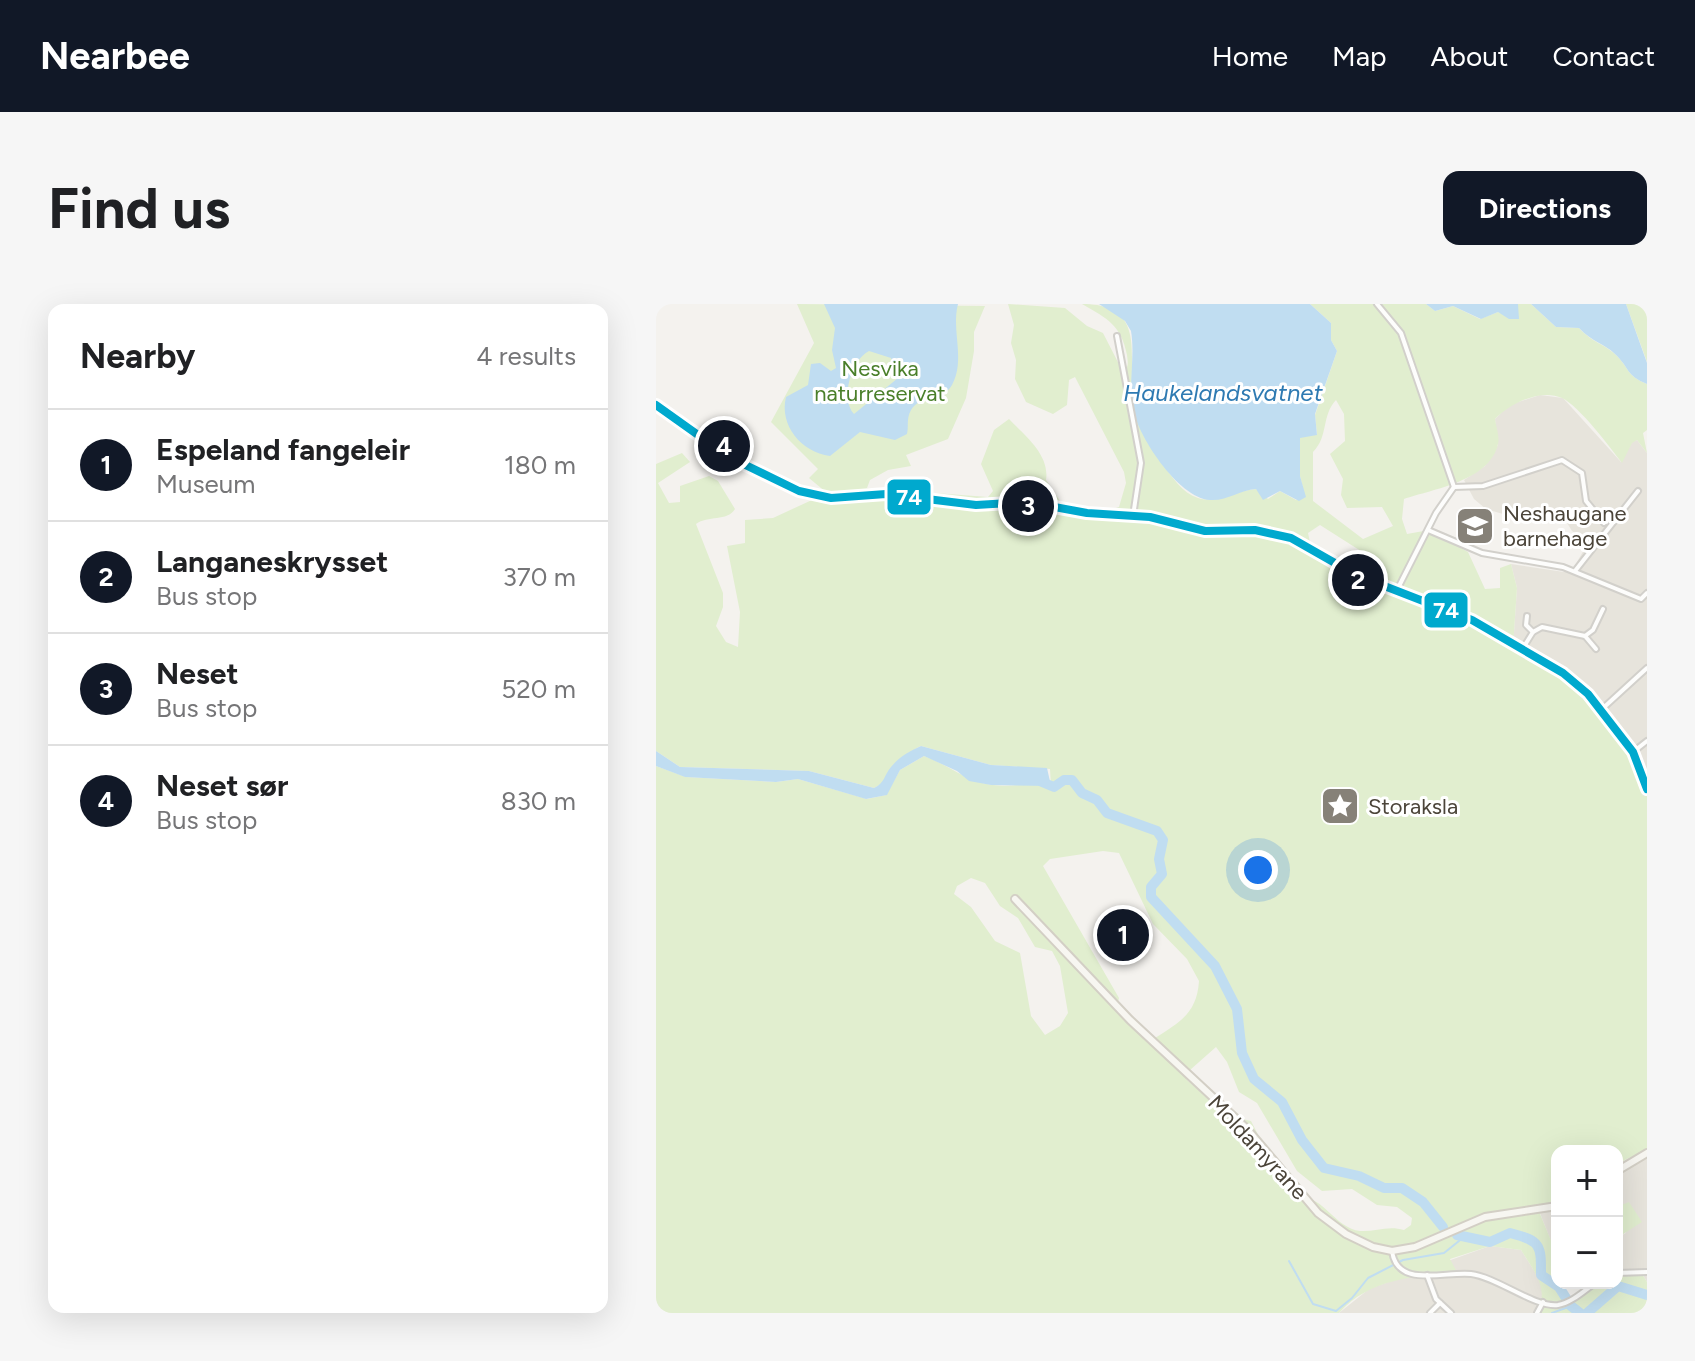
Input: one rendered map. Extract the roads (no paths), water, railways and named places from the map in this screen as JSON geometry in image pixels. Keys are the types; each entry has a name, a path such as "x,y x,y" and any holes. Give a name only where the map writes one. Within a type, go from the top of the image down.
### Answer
{"main road":[{"path":"656,405 729,457 799,491 831,498 886,494 976,505 1027,502 1133,516 1205,531 1255,530 1279,534 1396,592 1472,620 1575,682 1633,752 1647,789"},
{"name":"Moldamyrane","path":"1015,899 1130,1020 1247,1129 1318,1213 1355,1239 1392,1251"},
{"path":"1623,1167 1647,1153"},
{"path":"1392,1251 1415,1247 1485,1217 1551,1207"}],"street":[{"path":"1377,304 1401,333 1454,487"},
{"path":"1117,336 1141,463 1133,516"},
{"path":"1454,487 1483,486 1562,460 1582,473 1586,501 1604,523"},
{"path":"1396,592 1454,487"},
{"path":"1575,571 1638,491"},
{"path":"1428,530 1482,553 1575,571 1641,599 1647,593"},
{"path":"1585,636 1593,630 1603,609"},
{"path":"1527,616 1527,627 1533,632"},
{"path":"1523,648 1533,632 1549,627 1585,636 1596,649"},
{"path":"1601,710 1647,668"},
{"path":"1633,752 1647,741"},
{"path":"1392,1251 1395,1263 1402,1271 1427,1275 1476,1274 1543,1302 1564,1303 1586,1289"},
{"path":"1623,1273 1647,1272"},
{"path":"1427,1275 1440,1303 1451,1313"},
{"path":"1537,1313 1543,1302"},
{"path":"1430,1313 1440,1303"}],"water":[{"name":"Nesvika naturreservat","path":"824,304 958,304 958,365 952,385 944,393 915,405 909,416 907,434 895,440 860,432 830,456 810,449 794,436 789,427 786,397 808,385 811,364 820,363 831,371 836,368 832,350 835,328","holes":["869,351 891,358 898,378 854,414 848,390 857,363"]},
{"name":"Haukelandsvatnet","path":"1099,304 1310,304 1331,323 1331,340 1337,351 1315,414 1317,435 1300,438 1300,476 1306,497 1299,501 1280,491 1263,500 1256,489 1210,500 1198,497 1172,477 1150,447 1135,417 1131,396 1131,331 1125,321"},
{"path":"1426,304 1518,304 1519,319 1509,319 1498,312 1481,319 1453,306 1435,311"},
{"path":"1531,304 1626,304 1647,363 1647,384 1631,374 1611,351 1579,328 1556,327"},
{"path":"921,746 991,765 1047,768 1051,786 991,785 969,781 957,771 924,756 900,770 887,795 866,799 798,779 776,782 685,777 656,766 656,751 680,767 809,771 874,788 898,760"}],"waterway":[{"path":"1042,782 1054,787 1064,780 1072,780 1082,793 1097,800 1107,813 1157,831 1163,840 1159,859 1162,874 1151,887 1151,897 1215,966 1237,1009 1242,1053 1254,1079 1282,1102 1302,1140 1324,1168 1359,1176 1384,1188 1402,1188 1423,1202 1443,1227"},
{"path":"1457,1235 1490,1242 1510,1233 1534,1242 1540,1251 1541,1275 1559,1287 1571,1306 1580,1313"},
{"path":"1289,1261 1313,1304 1336,1311 1352,1298 1368,1278 1403,1260 1444,1253 1464,1237"},
{"path":"1587,1313 1618,1286 1647,1295"},
{"path":"1552,1313 1571,1306"}],"place":[{"name":"Neset sør","path":"724,446"},
{"name":"Neset","path":"1028,506"},
{"name":"Neshaugane barnehage","path":"1475,526"},
{"name":"Langaneskrysset","path":"1358,580"},
{"name":"Storaksla","path":"1340,806"},
{"name":"Espeland fangeleir","path":"1123,935"}]}
